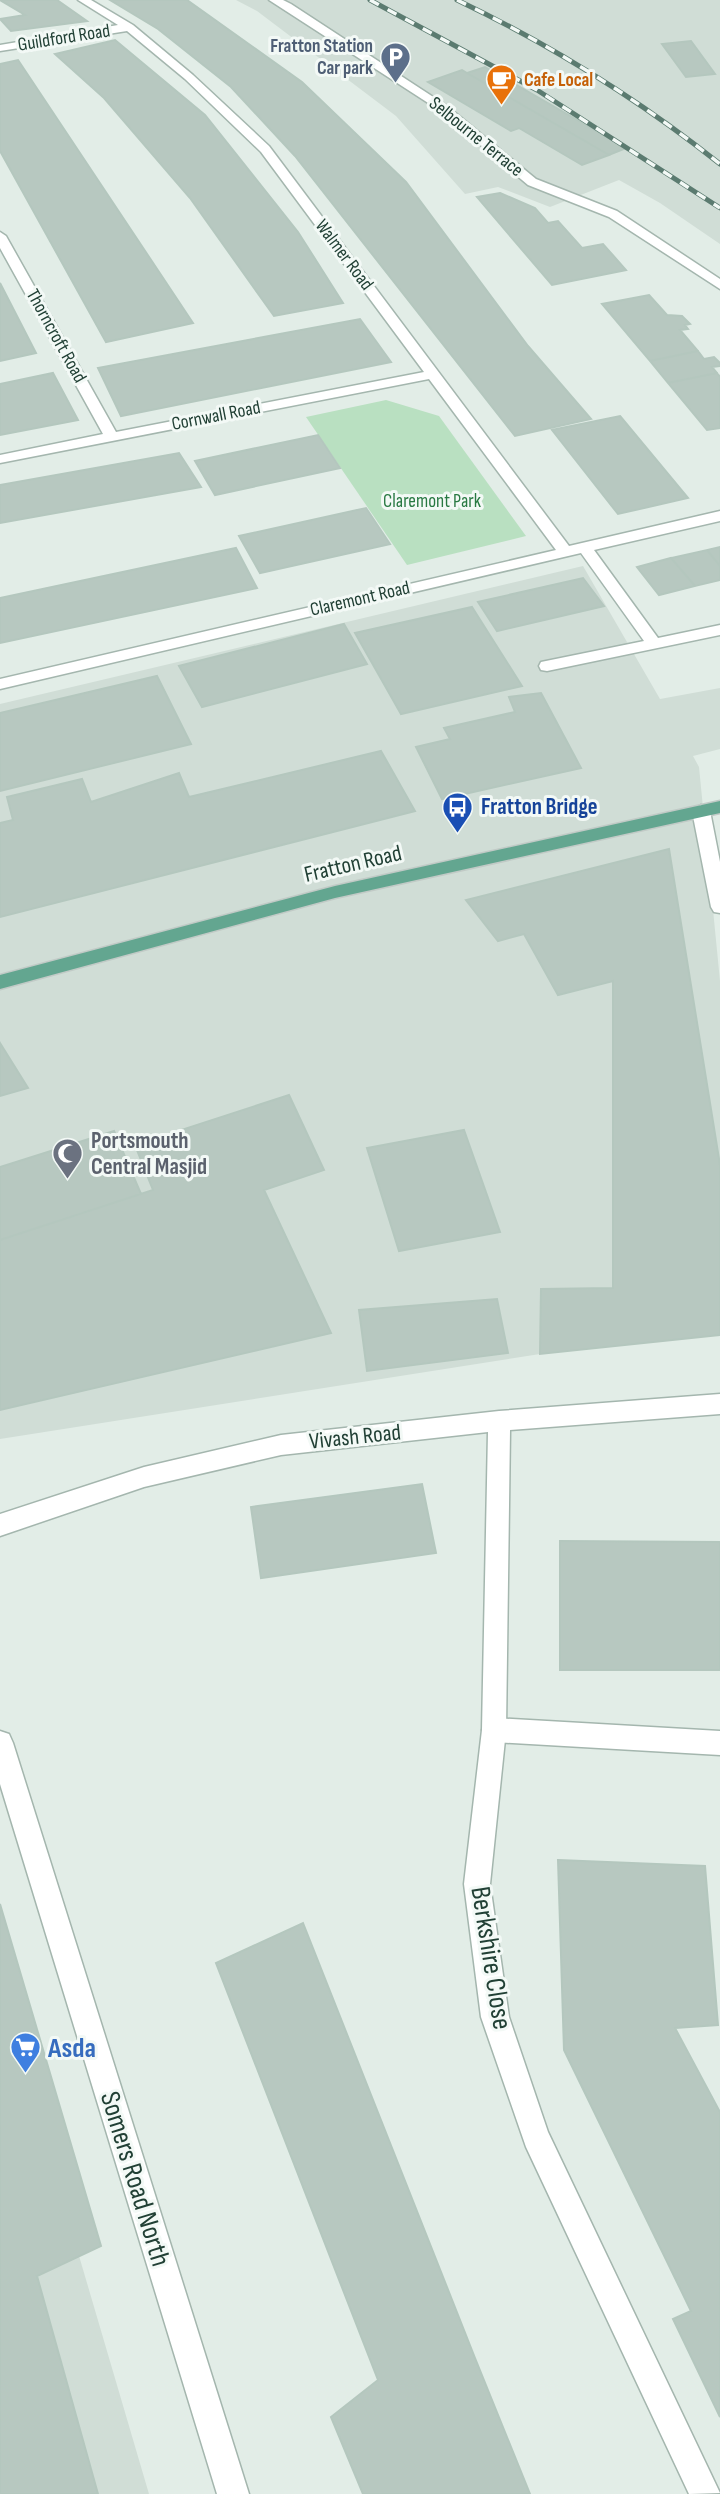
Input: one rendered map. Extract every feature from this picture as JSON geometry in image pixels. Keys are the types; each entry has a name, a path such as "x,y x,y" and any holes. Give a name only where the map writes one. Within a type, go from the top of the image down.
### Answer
{"main road":[{"name":"Fratton Road","path":"0,982 335,892 720,807"}],"street":[{"name":"Walmer Road","path":"83,0 129,27 189,77 265,149 565,551"},
{"name":"Selbourne Terrace","path":"274,0 443,108 532,182 613,214 720,285"},
{"name":"Guildford Road","path":"0,48 129,27"},
{"name":"Thorncroft Road","path":"0,236 111,436"},
{"name":"Cornwall Road","path":"0,460 433,374"},
{"name":"Claremont Road","path":"0,684 720,516"},
{"path":"584,547 654,644"},
{"path":"547,666 720,630"},
{"path":"701,811 720,907"},
{"name":"Vivash Road","path":"0,1525 144,1477 281,1445 499,1421 720,1404"},
{"name":"Berkshire Close","path":"499,1421 494,1730 477,1884 495,2017 536,2137 705,2494"},
{"path":"494,1730 720,1743"},
{"name":"Somers Road North","path":"0,1743 233,2494"}],"shaded area":[{"path":"236,0 720,0 720,244 660,203 619,180 550,207 498,187 465,194 396,116 257,11"},
{"path":"583,566 660,699 720,688 720,749 693,756 699,767 720,981 720,1328 0,1439 0,704"},
{"name":"Asda","path":"0,1987 149,2494 0,2494"}],"green space":[{"name":"Claremont Park","path":"386,400 439,416 526,536 407,565 306,417"}],"building":[{"path":"0,0 57,0 87,21 11,31 0,19 25,15"},
{"path":"110,0 187,0 302,82 406,182 528,346 591,419 515,436 295,156 231,87 158,29"},
{"path":"115,40 205,115 298,232 343,303 274,316 190,198 104,98 55,54"},
{"path":"691,41 715,74 686,77 662,44"},
{"path":"18,60 193,323 106,342 0,151 0,64"},
{"path":"485,67 626,148 609,155 467,73"},
{"path":"462,70 609,155 582,165 519,128 511,131 428,82"},
{"path":"500,193 535,208 548,223 558,221 582,248 603,244 626,270 552,285 477,197"},
{"path":"0,283 36,353 0,361"},
{"path":"649,295 667,315 682,316 690,324 685,325 688,329 680,330 698,351 650,361 602,304"},
{"path":"360,319 391,362 121,416 98,368"},
{"path":"698,351 704,359 714,357 720,363 720,366 712,367 717,373 668,383 650,361"},
{"path":"53,373 78,420 0,435 0,384"},
{"path":"717,373 720,377 720,428 707,430 668,383"},
{"path":"620,416 688,498 618,514 552,430"},
{"path":"318,435 340,468 215,495 195,461"},
{"path":"179,453 201,487 0,523 0,485"},
{"path":"366,508 390,544 260,573 239,536"},
{"path":"720,547 720,566 707,550"},
{"path":"236,548 257,588 0,643 0,598"},
{"path":"707,550 720,566 720,580 695,586 671,558"},
{"path":"671,558 695,586 659,595 637,567"},
{"path":"583,578 604,606 497,631 478,602"},
{"path":"472,607 522,686 401,714 355,633"},
{"path":"344,624 367,664 202,707 179,666"},
{"path":"157,676 191,744 0,791 0,713"},
{"path":"541,693 581,768 442,799 416,747 450,739 444,728 515,712 509,697"},
{"path":"381,751 415,811 0,917 0,823 13,820 7,797 82,779 91,802 179,773 189,797"},
{"path":"669,849 720,1165 720,1335 540,1354 541,1289 613,1288 613,981 558,995 524,934 498,941 466,900"},
{"path":"0,1043 28,1088 0,1096"},
{"path":"289,1095 324,1170 264,1190 331,1333 0,1410 0,1240 153,1190 135,1145"},
{"path":"464,1130 500,1232 399,1251 367,1148"},
{"name":"Portsmouth Central Masjid","path":"114,1131 141,1194 0,1240 0,1167"},
{"path":"497,1299 508,1353 367,1371 359,1310"},
{"path":"422,1484 436,1553 261,1578 251,1507"},
{"path":"560,1541 720,1542 720,1670 560,1670"},
{"path":"558,1860 705,1866 718,2025 675,2028 720,2112 720,2417 673,2319 691,2311 564,2050"},
{"name":"Asda","path":"0,1904 101,2246 37,2276 98,2494 0,2494"},
{"path":"303,1923 530,2494 363,2494 331,2417 378,2380 216,1963"}],"railway":[{"path":"370,0 537,90 720,208"},
{"path":"457,0 526,35 593,74 658,117 720,164"}],"place":[{"name":"Fratton Station Car park","path":"396,84"},
{"name":"Cafe Local","path":"501,107"},
{"name":"Fratton Bridge","path":"458,834"},
{"name":"Portsmouth Central Masjid","path":"68,1181"},
{"name":"Asda","path":"25,2075"}]}
